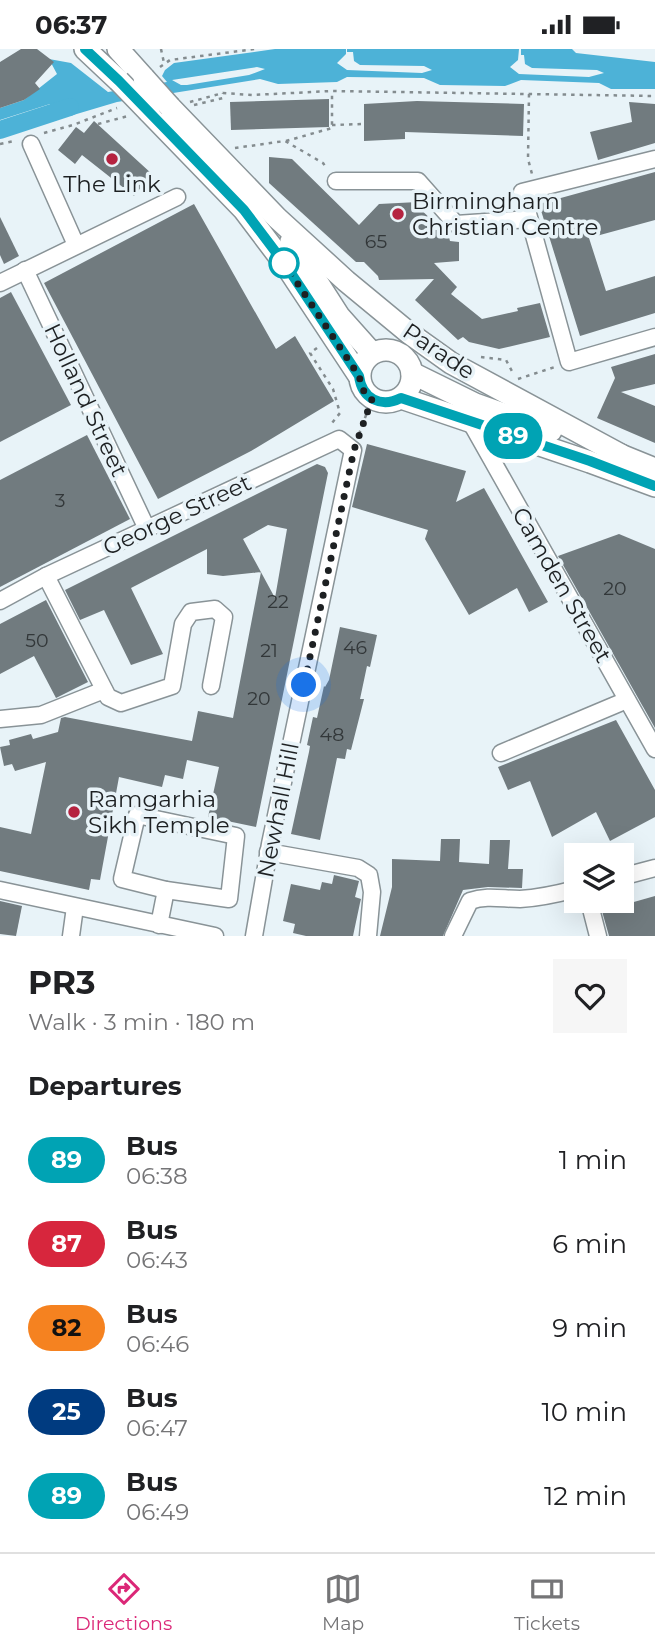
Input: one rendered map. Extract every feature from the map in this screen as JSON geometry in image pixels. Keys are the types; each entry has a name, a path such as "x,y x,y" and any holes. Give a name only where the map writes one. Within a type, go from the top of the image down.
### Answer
{"main road":[{"path":"85,49 119,81 164,111"},
{"path":"118,49 144,78 164,111 287,267 359,376 363,390 372,399 388,403 401,398 409,389 412,373 406,359 399,353 381,350 365,359 359,376"},
{"name":"Parade","path":"164,111 214,152 277,218 346,281 409,333 452,363 621,455"},
{"name":"Parade","path":"277,218 339,316 372,353"},
{"path":"412,373 475,404 655,469"},
{"path":"401,398 590,461 655,486"}],"street":[{"path":"29,140 76,245"},
{"path":"655,159 528,191 529,219 569,362 655,337"},
{"path":"336,181 418,181 456,224 529,219"},
{"path":"0,283 177,197"},
{"name":"Holland Street","path":"25,270 147,529"},
{"name":"Camden Street","path":"470,421 655,749"},
{"path":"339,439 354,450"},
{"name":"George Street","path":"0,601 46,576 339,439"},
{"name":"Newhall Hill","path":"254,936 268,852 354,450"},
{"path":"46,576 108,697 121,703 172,686 183,624 191,612 215,609 224,617 211,686"},
{"path":"0,719 41,715 104,690"},
{"path":"501,753 628,700"},
{"path":"137,815 236,836 229,899 166,890 122,879 137,815"},
{"path":"268,852 358,868 369,875 372,892 368,936"},
{"path":"634,874 655,868"},
{"path":"159,925 166,890"},
{"path":"0,891 215,936"},
{"path":"453,936 470,901 483,897 520,899 564,892"},
{"path":"71,936 75,908"},
{"path":"592,913 598,936"}],"path":[{"path":"161,49 164,64"},
{"path":"144,78 170,60 255,49"},
{"path":"98,124 164,111 223,93 252,96 278,92 332,91 655,96"},
{"path":"214,152 285,141 332,128 332,91"},
{"path":"164,111 186,110 223,98 223,93"},
{"path":"528,191 529,94"},
{"path":"0,144 29,140 124,104"},
{"path":"331,125 364,124"},
{"path":"285,141 323,163"},
{"path":"332,338 310,353 333,389 340,413 332,423 339,439"},
{"path":"470,355 506,360 516,379"},
{"path":"483,380 516,379 569,362"},
{"path":"354,450 372,399"}],"water":[{"path":"275,49 346,49 346,54 337,63 347,70 422,73 432,70 424,66 360,65 354,61 353,52 347,52 347,49 519,49 518,60 510,67 519,74 589,77 604,73 597,70 532,68 525,64 524,55 521,55 521,49 572,49 576,53 655,62 655,89 611,89 599,83 521,80 505,86 440,85 424,78 347,77 337,82 278,84 260,79 117,102 70,116 47,115 58,105 50,104 0,120 0,108 24,100 57,74 49,59 71,63 108,92 167,82 162,76 174,63","holes":["257,67 265,69 249,75 187,85 172,80"]}],"building":[{"path":"21,49 37,49 54,62 35,83 40,89 24,100 0,108 0,62"},
{"path":"329,99 329,127 231,130 230,102"},
{"path":"417,101 524,104 523,136 405,132 405,139 364,141 364,104"},
{"path":"629,102 655,104 655,143 598,160 590,132 632,122"},
{"name":"The Link","path":"94,121 152,174 134,196 82,155 75,164 58,150 76,127 84,133"},
{"name":"Birmingham Christian Centre","path":"269,157 292,159 359,225 379,204 418,202 418,207 433,221 433,230 447,230 450,241 459,242 459,261 434,263 457,287 451,294 482,319 540,303 550,337 499,349 469,342 463,337 458,340 415,300 434,279 379,280 364,262 356,262 269,183"},
{"path":"655,172 655,220 589,238 606,291 655,276 655,313 580,336 539,204"},
{"path":"194,204 276,349 295,336 334,401 251,451 158,499 44,283"},
{"path":"0,217 19,256 4,264 0,255"},
{"path":"11,292 71,405 0,442 0,298"},
{"path":"655,354 655,384 621,392 655,406 655,443 597,418 615,378 611,367"},
{"path":"87,435 130,519 0,587 0,480"},
{"path":"367,444 466,471 456,502 484,488 548,602 529,612 517,588 469,615 425,539 428,530 352,507"},
{"path":"317,464 325,467 328,473 256,827 208,817 219,767 187,760 183,779 165,775 162,787 119,777 100,880 91,879 89,890 0,871 0,827 31,834 46,762 15,771 12,764 4,766 0,747 10,745 9,740 31,734 33,739 58,732 61,718 65,717 192,741 198,711 233,718 261,572 223,576 207,574 207,549 131,588 163,654 131,665 104,610 80,620 65,590","holes":["268,525 287,529 275,598 243,539"]},
{"path":"619,534 655,549 655,728 558,556"},
{"path":"46,600 88,682 56,698 34,656 0,674 0,624"},
{"path":"340,627 377,635 370,667 367,666 360,699 364,699 351,750 347,749 345,759 337,758 320,840 291,834 309,752 310,746 307,745 313,717 317,718 324,686 329,680"},
{"path":"616,720 655,790 655,817 610,841 596,812 552,837 530,781 508,790 498,767"},
{"path":"441,839 460,839 459,862 489,864 490,840 510,840 508,869 523,869 522,888 488,887 463,890 443,936 380,936 392,887 392,859 440,861"},
{"path":"334,875 359,881 355,897 361,899 353,936 306,936 293,933 295,924 283,921 291,884 320,890 322,882 332,884"},
{"path":"655,896 655,936 609,936 603,913 634,913 634,902"},
{"path":"0,901 22,906 16,936 0,934"}],"waterway":[{"path":"0,130 70,107"}],"bus line":[{"name":"89","path":"85,49 244,210 287,267 359,376 363,390 372,399 388,403 401,398 590,461 655,486"}],"place":[{"name":"The Link","path":"112,159"},
{"name":"Birmingham Christian Centre","path":"398,214"},
{"name":"Ramgarhia Sikh Temple","path":"74,812"}],"route":[{"path":"284,263 359,376 363,390 372,399 354,450 304,685"}]}
